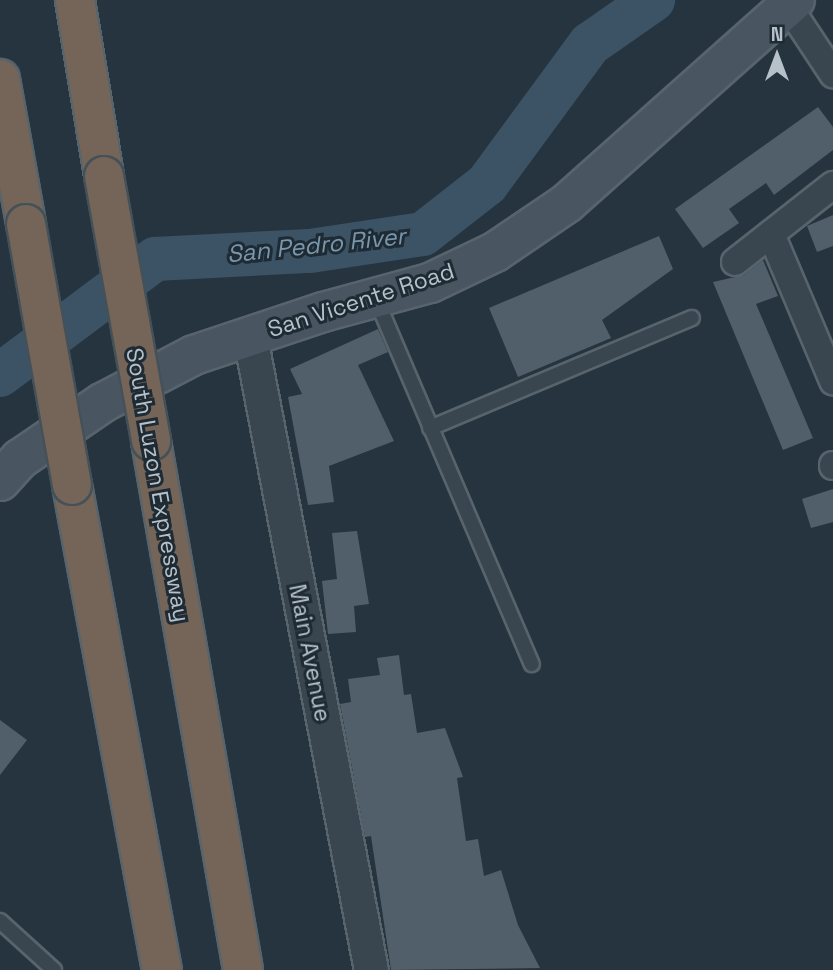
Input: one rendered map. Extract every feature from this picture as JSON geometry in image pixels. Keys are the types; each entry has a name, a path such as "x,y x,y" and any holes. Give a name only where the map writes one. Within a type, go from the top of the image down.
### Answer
{"highway":[{"name":"South Luzon Expressway","path":"75,0 243,970"},
{"path":"0,79 162,970"}],"main road":[{"name":"San Vicente Road","path":"0,481 20,459 103,403 194,355 430,283 495,252 567,203 791,3"}],"street":[{"path":"791,3 833,74"},
{"path":"735,262 833,185"},
{"path":"771,234 833,381"},
{"name":"Main Avenue","path":"250,337 371,970"}],"lane":[{"path":"375,298 532,664"},
{"path":"430,428 692,318"},
{"path":"0,921 54,970"}],"building":[{"path":"818,107 833,127 833,150 774,195 766,183 729,209 739,223 703,248 675,209"},
{"path":"833,215 833,246 817,252 807,226"},
{"path":"659,236 673,269 602,320 611,338 518,377 489,308"},
{"path":"763,260 778,296 756,304 813,438 783,450 713,282 744,275"},
{"path":"378,329 388,352 358,365 394,441 329,466 334,502 308,505 288,397 302,394 290,369"},
{"path":"833,489 833,522 811,528 802,499"},
{"path":"357,531 369,604 354,606 356,632 328,634 322,581 337,579 332,533"},
{"path":"399,655 404,695 411,694 417,733 445,728 463,777 457,778 466,841 478,839 484,876 501,870 518,925 540,968 391,970 371,836 365,837 340,704 351,702 348,679 380,675 377,658"},
{"path":"0,720 27,740 0,775"}],"waterway":[{"name":"San Pedro River","path":"0,375 155,259 310,251 423,234 487,184 590,44 653,0"}]}
